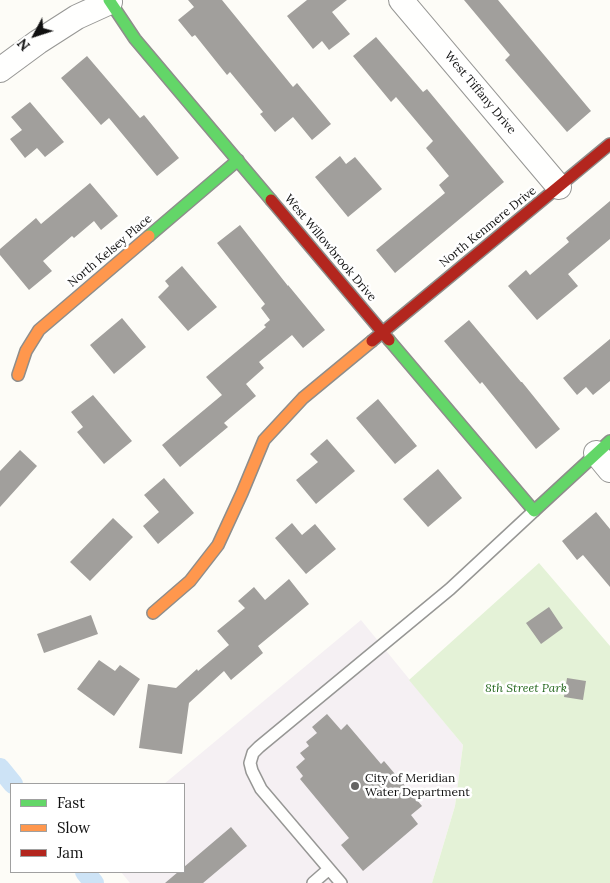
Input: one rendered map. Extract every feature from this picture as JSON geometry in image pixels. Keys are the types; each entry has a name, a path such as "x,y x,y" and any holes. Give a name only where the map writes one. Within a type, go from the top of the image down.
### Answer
{"street":[{"name":"West Tiffany Drive","path":"401,0 559,187"},
{"path":"0,70 38,42 77,17 109,1"},
{"name":"West Willowbrook Drive","path":"109,1 135,39 534,511"},
{"name":"North Kenmere Drive","path":"153,613 190,582 218,545 264,440 303,398 610,144"},
{"name":"North Kelsey Place","path":"18,375 26,351 39,330 238,160"},
{"path":"534,511 605,454"}],"lane":[{"path":"341,883 261,789 252,772 250,762 253,754 266,741 450,589 534,511"},
{"path":"313,883 329,869"}],"shaded area":[{"path":"361,620 463,745 455,806 432,883 130,883 122,873 185,873 185,783 165,783"}],"green space":[{"name":"8th Street Park","path":"539,563 610,646 610,883 432,883 455,806 463,745 409,680"}],"building":[{"path":"188,0 222,0 293,87 297,83 331,124 312,140 293,117 275,132 260,114 263,112 230,72 227,75 195,35 192,37 178,20 194,7"},
{"path":"307,0 347,0 332,12 350,34 329,50 322,41 313,49 287,16"},
{"path":"464,0 498,0 591,111 567,132 505,60 510,55"},
{"path":"376,37 423,92 427,89 504,182 395,273 376,250 445,193 439,185 449,176 426,148 433,141 396,97 391,102 353,56"},
{"path":"87,56 140,118 144,115 179,158 157,176 109,118 101,125 61,78"},
{"path":"30,102 64,142 45,157 37,148 25,158 10,139 22,130 11,117"},
{"path":"340,156 346,164 355,157 382,189 348,217 315,177"},
{"path":"90,183 118,216 101,230 94,221 74,238 72,236 43,261 52,271 29,290 0,255 0,249 36,218 41,224"},
{"path":"610,201 610,239 568,274 578,286 537,320 508,286 526,270 530,275 569,242 566,238"},
{"path":"240,225 325,330 303,348 292,335 259,362 264,368 246,384 256,396 224,423 228,427 180,467 162,445 222,395 206,377 266,327 264,325 270,320 261,308 265,304 217,243"},
{"path":"182,266 217,307 188,331 158,297 169,286 165,281"},
{"path":"122,318 146,347 114,374 90,345"},
{"path":"469,320 560,429 536,449 482,382 480,384 444,341"},
{"path":"610,339 610,381 593,395 586,387 577,395 563,378"},
{"path":"93,395 132,441 104,464 77,432 83,427 71,412"},
{"path":"378,399 417,446 395,464 356,418"},
{"path":"327,439 355,471 316,504 296,480 318,462 310,454"},
{"path":"20,450 37,466 0,507 0,471"},
{"path":"438,469 462,498 428,527 403,499"},
{"path":"164,478 194,513 158,544 143,526 159,512 144,495"},
{"path":"596,512 610,529 610,587 583,555 577,560 562,541"},
{"path":"113,518 133,537 90,581 70,562"},
{"path":"292,523 302,535 315,524 336,549 306,574 275,538"},
{"path":"289,579 309,604 258,646 263,653 231,680 224,671 189,703 182,754 139,748 148,684 176,688 197,669 198,671 229,645 217,631 245,608 238,601 254,587 265,600"},
{"path":"549,607 563,628 541,644 526,623"},
{"path":"91,615 98,634 44,653 37,634"},
{"path":"99,660 115,671 120,665 140,679 114,716 77,689"},
{"path":"567,678 586,681 583,700 564,697"},
{"name":"City of Meridian Water Department","path":"327,714 341,730 347,724 381,764 384,761 422,806 411,815 418,824 363,871 341,845 349,838 300,779 303,776 296,767 305,759 300,753 309,746 306,742 317,733 312,727"},
{"path":"231,827 247,846 203,883 165,883 177,873 185,873 185,866"}],"waterway":[{"path":"0,768 12,783"},
{"path":"86,873 94,883"}],"traffic: fast":[{"path":"109,0 135,39 271,200"},
{"path":"149,236 238,160"},
{"path":"389,340 534,511 610,441"}],"traffic: slow":[{"path":"18,375 26,351 39,330 149,236"},
{"path":"153,613 190,581 218,545 264,440 303,398 372,341"}],"traffic: jam":[{"path":"372,341 610,144"},
{"path":"271,200 389,340"}],"place":[{"name":"City of Meridian Water Department","path":"355,786"}]}
